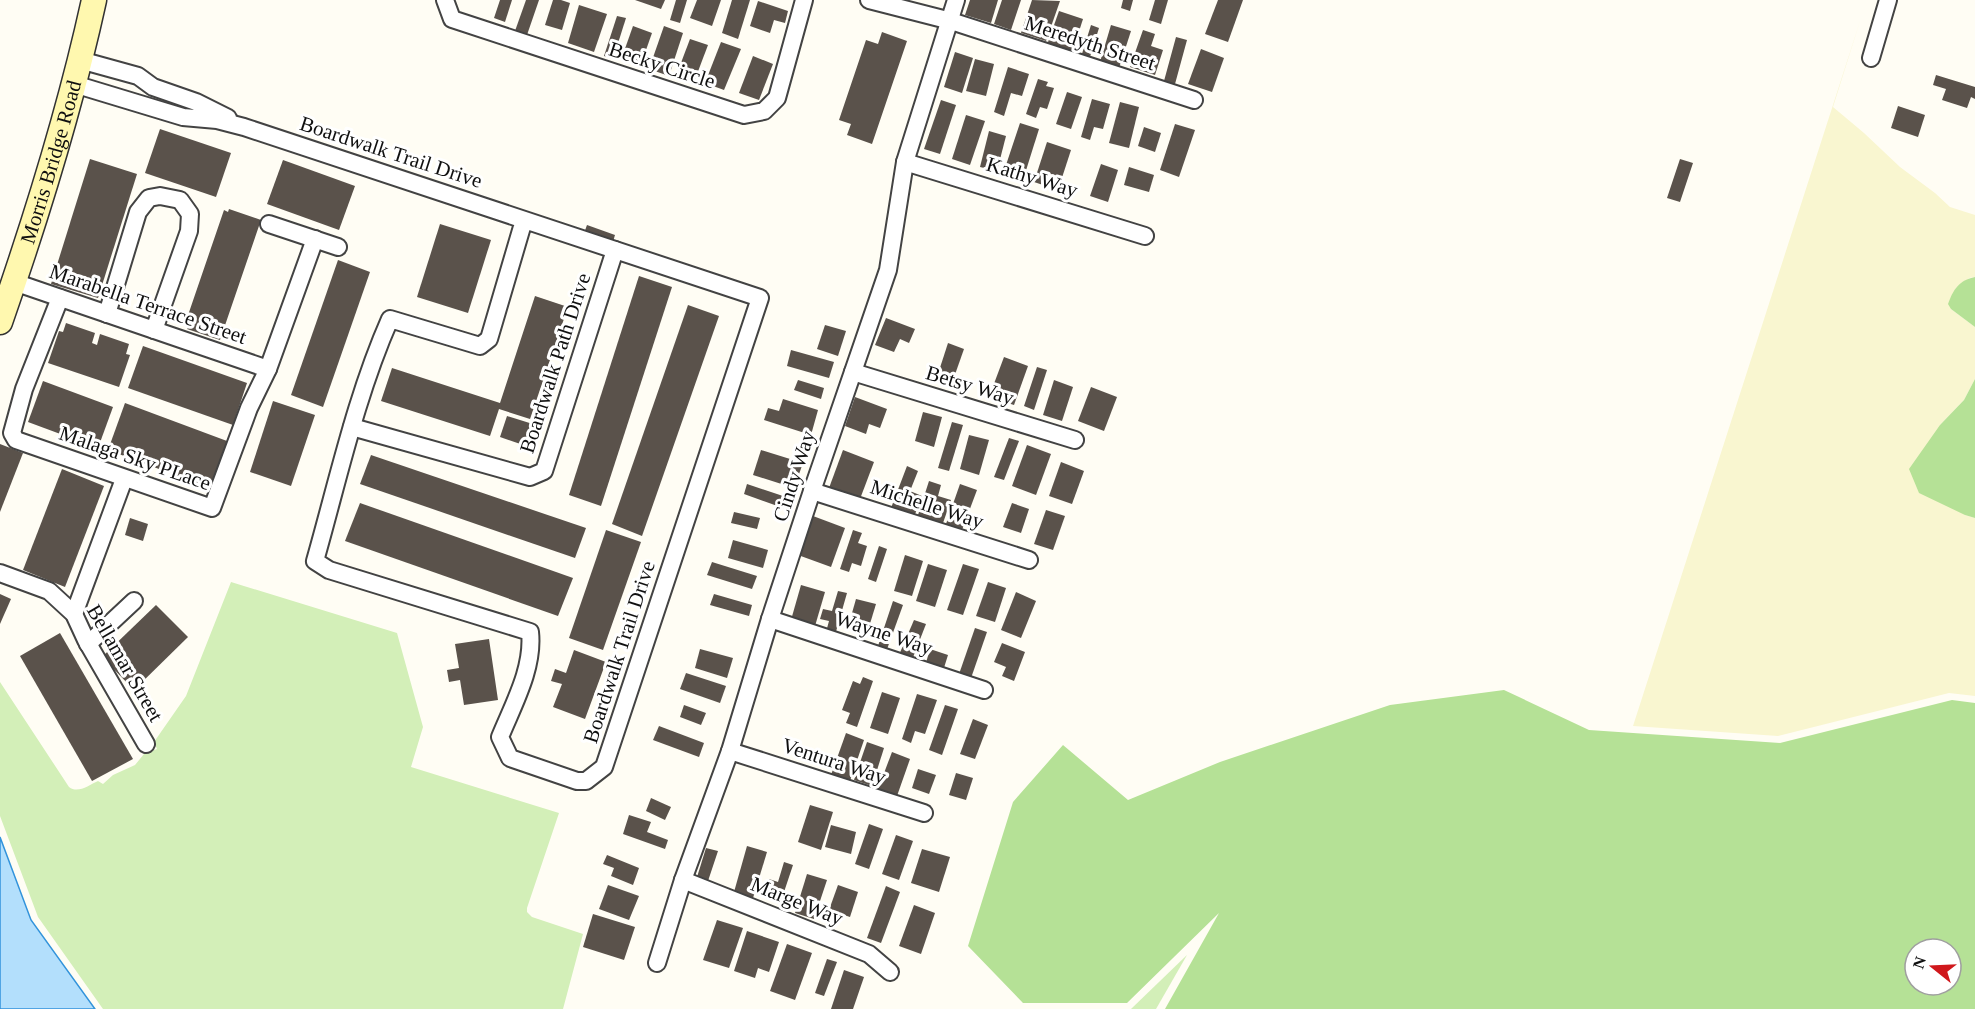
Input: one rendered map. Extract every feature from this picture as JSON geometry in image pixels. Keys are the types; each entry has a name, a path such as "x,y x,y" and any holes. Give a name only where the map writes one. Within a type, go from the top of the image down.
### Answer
{"street":[{"name":"Morris Bridge Road","path":"0,322 29,239 74,84 94,0"},
{"name":"Becky Circle","path":"445,0 452,19 744,115 764,111 777,98 804,0"},
{"name":"Meredyth Street","path":"869,0 951,21 1194,100"},
{"name":"Cindy Way","path":"657,963 683,880 730,751 812,491 888,270 905,162 956,0"},
{"path":"1871,58 1888,0"},
{"name":"Boardwalk Trail Drive","path":"80,60 138,76 153,87 196,102 244,127"},
{"name":"Boardwalk Trail Drive","path":"74,84 183,117 217,120 244,127 760,298 604,767 586,781 577,781 510,758 504,748 500,737 525,675 531,646 530,632 329,570 315,561 352,427 378,346 390,319 480,346 489,339 524,220"},
{"name":"Kathy Way","path":"905,162 1145,236"},
{"path":"106,314 138,212 148,198 160,196 180,200 190,213 189,231 154,330"},
{"path":"269,224 338,247"},
{"name":"Malaga Sky PLace","path":"60,298 24,389 12,433 16,440 212,508 249,408 268,369 315,239"},
{"name":"Boardwalk Path Drive","path":"352,427 530,477 544,471 615,250"},
{"name":"Marabella Terrace Street","path":"14,282 268,369"},
{"name":"Betsy Way","path":"853,372 1075,440"},
{"path":"74,614 124,479"},
{"name":"Michelle Way","path":"812,491 1029,560"},
{"name":"Bellamar Street","path":"0,573 49,591 74,614 88,644 146,744"},
{"path":"88,644 134,601"},
{"name":"Wayne Way","path":"770,619 984,690"},
{"name":"Ventura Way","path":"730,751 924,813"},
{"name":"Marge Way","path":"683,880 869,954 890,972"}],"shaded area":[{"path":"1861,18 1833,107 1900,167 1950,207 1975,215 1975,277 1969,278 1951,309 1975,327 1975,379 1964,400 1940,425 1965,515 1975,518 1975,696 1949,693 1778,736 1633,726"}],"green space":[{"path":"1975,277 1975,327 1951,309 1948,304 1957,286"},
{"path":"1975,379 1975,518 1919,493 1909,469 1940,425 1964,400"},
{"path":"231,582 397,633 423,727 411,767 559,813 527,912 532,917 583,934 563,1009 103,1009 38,917 0,816 0,682 69,787 76,790 98,781 103,784 113,775 135,765 144,754 157,749 154,742 186,696"},
{"path":"1504,690 1589,730 1780,743 1952,700 1975,703 1975,1009 1165,1009 1219,913 1127,1003 1023,1003 968,946 1013,802 1063,745 1128,800 1220,762 1390,705"},
{"path":"1187,955 1156,1009 1131,1009"}],"water":[{"path":"0,837 31,920 95,1009 0,1009"}],"building":[{"path":"500,0 512,0 505,22 494,18"},
{"path":"526,0 539,0 527,35 515,31"},
{"path":"553,0 570,3 562,30 545,25"},
{"path":"635,0 665,0 661,9"},
{"path":"676,0 687,0 680,23 670,20"},
{"path":"697,0 721,0 712,26 690,18"},
{"path":"732,0 750,0 738,39 722,33"},
{"path":"970,0 998,0 991,23 965,15"},
{"path":"1002,0 1021,0 1011,30 994,24"},
{"path":"1032,0 1060,1 1046,41 1021,33"},
{"path":"1123,0 1133,0 1130,11 1121,8"},
{"path":"1155,0 1168,0 1161,24 1149,20"},
{"path":"1218,0 1243,0 1228,42 1205,34"},
{"path":"758,1 788,11 785,23 774,20 770,33 750,26"},
{"path":"579,5 607,14 594,52 568,43"},
{"path":"1059,11 1083,19 1072,53 1047,45"},
{"path":"617,16 626,18 613,59 604,56"},
{"path":"1091,25 1099,28 1089,60 1081,57"},
{"path":"1111,25 1131,31 1119,68 1100,62"},
{"path":"633,26 652,33 640,67 621,60"},
{"path":"664,26 683,33 669,76 649,69"},
{"path":"1143,30 1155,34 1151,46 1163,50 1155,75 1130,67"},
{"path":"882,32 907,41 872,144 847,135 851,124 839,120 866,40 878,44"},
{"path":"1176,37 1187,40 1175,84 1164,81"},
{"path":"690,39 708,45 694,82 676,76"},
{"path":"721,42 741,49 724,90 705,83"},
{"path":"1201,49 1224,58 1212,92 1188,84"},
{"path":"955,52 973,58 962,93 944,87"},
{"path":"753,56 773,64 759,100 739,93"},
{"path":"975,59 994,64 986,96 966,91"},
{"path":"1008,67 1029,74 1022,96 1011,93 1004,116 994,112"},
{"path":"1936,75 1975,87 1975,99 1971,97 1967,108 1942,100 1946,89 1933,85"},
{"path":"1038,79 1048,82 1046,86 1054,88 1047,109 1040,107 1036,118 1026,114"},
{"path":"1067,92 1082,97 1071,129 1056,124"},
{"path":"1092,99 1110,104 1103,129 1094,127 1090,140 1081,137"},
{"path":"941,100 956,105 940,154 924,149"},
{"path":"1120,102 1139,107 1129,148 1109,143"},
{"path":"1898,106 1925,115 1918,137 1891,128"},
{"path":"966,115 985,121 970,165 952,159"},
{"path":"1020,123 1039,129 1022,183 1002,177"},
{"path":"1175,124 1195,130 1179,177 1160,170"},
{"path":"1144,127 1161,133 1155,152 1138,146"},
{"path":"160,129 231,153 216,197 145,173"},
{"path":"989,131 1006,136 997,171 980,167"},
{"path":"1047,142 1071,150 1058,190 1034,182"},
{"path":"90,159 137,174 98,298 51,284"},
{"path":"1680,159 1693,163 1680,202 1667,198"},
{"path":"283,160 355,186 339,230 267,204"},
{"path":"1101,164 1118,170 1108,202 1090,196"},
{"path":"1129,167 1154,175 1149,192 1124,185"},
{"path":"229,209 261,220 220,340 187,329 189,326 185,324 224,210 228,212"},
{"path":"440,224 491,240 468,313 417,297"},
{"path":"587,225 615,235 612,245 583,236"},
{"path":"338,260 370,272 323,407 291,395"},
{"path":"639,276 672,287 601,506 569,495"},
{"path":"535,296 568,307 530,419 499,409 490,436 381,401 392,368 500,403"},
{"path":"688,305 719,316 642,536 612,524"},
{"path":"886,318 915,329 909,343 900,339 894,352 875,345"},
{"path":"66,323 95,333 92,343 97,345 100,334 129,344 126,354 130,355 119,387 48,363 59,331 63,332"},
{"path":"825,325 846,331 838,356 817,349"},
{"path":"948,343 964,349 952,383 937,377"},
{"path":"143,346 247,383 233,425 128,388"},
{"path":"791,350 834,362 829,378 787,366"},
{"path":"1004,357 1028,366 1014,405 989,397"},
{"path":"1037,367 1047,370 1034,410 1024,406"},
{"path":"798,380 824,388 821,399 794,390"},
{"path":"1054,380 1073,387 1062,421 1043,415"},
{"path":"43,381 113,407 98,448 28,422"},
{"path":"1091,387 1117,397 1104,431 1078,421"},
{"path":"855,397 887,409 880,428 869,424 866,434 845,426"},
{"path":"783,399 818,410 811,435 764,420 768,408 779,411"},
{"path":"273,401 315,415 291,486 250,472"},
{"path":"125,403 227,441 210,488 108,450"},
{"path":"923,412 942,417 934,447 915,441"},
{"path":"507,416 536,425 529,447 500,437"},
{"path":"952,422 963,425 949,471 938,468"},
{"path":"969,435 989,440 979,475 960,469"},
{"path":"1009,438 1019,441 1004,480 994,477"},
{"path":"0,444 23,453 0,512"},
{"path":"1027,445 1051,454 1036,495 1012,486"},
{"path":"761,450 803,463 794,488 753,475"},
{"path":"843,450 874,462 860,499 829,488"},
{"path":"371,455 586,528 575,558 360,484"},
{"path":"1061,462 1084,471 1072,504 1049,496"},
{"path":"907,466 918,471 910,491 922,496 914,517 891,508"},
{"path":"62,469 104,486 65,587 23,570"},
{"path":"929,481 941,485 938,496 951,500 943,523 918,515"},
{"path":"747,484 789,498 786,509 744,494"},
{"path":"960,484 977,490 962,530 946,524"},
{"path":"360,503 573,578 558,616 345,541"},
{"path":"1012,503 1029,509 1021,533 1003,527"},
{"path":"1046,510 1065,516 1053,550 1034,544"},
{"path":"734,512 760,518 757,529 731,523"},
{"path":"813,516 845,528 831,567 798,555"},
{"path":"130,518 148,524 143,541 125,535"},
{"path":"606,530 641,542 603,650 569,638"},
{"path":"853,530 862,533 858,543 867,546 861,566 852,563 849,572 840,569"},
{"path":"733,540 768,550 763,568 728,558"},
{"path":"879,546 887,549 876,582 868,579"},
{"path":"905,555 923,561 912,596 894,591"},
{"path":"712,562 757,576 752,589 707,575"},
{"path":"928,564 947,570 935,607 916,601"},
{"path":"963,564 979,569 963,615 947,610"},
{"path":"988,582 1006,588 995,622 976,616"},
{"path":"801,585 825,592 815,626 791,620"},
{"path":"838,591 847,593 835,635 826,632 829,621 820,619 823,609 832,611"},
{"path":"1016,592 1036,601 1021,638 1001,630"},
{"path":"0,594 11,599 0,624"},
{"path":"714,594 752,605 749,616 710,605"},
{"path":"856,599 876,604 869,627 850,620"},
{"path":"893,601 903,605 886,652 877,649"},
{"path":"156,605 188,637 134,690 102,657"},
{"path":"914,620 926,624 912,660 899,655"},
{"path":"975,628 987,632 970,681 958,677"},
{"path":"60,633 133,759 92,781 20,656"},
{"path":"489,639 498,700 464,705 460,680 449,682 447,670 459,668 455,644"},
{"path":"1002,643 1025,652 1014,681 1002,676 1006,667 994,662"},
{"path":"700,649 733,658 727,678 695,668"},
{"path":"930,649 948,655 943,671 925,666"},
{"path":"574,650 606,662 585,719 553,707 562,684 551,681 555,669 566,673"},
{"path":"686,673 726,686 720,703 680,689"},
{"path":"863,677 873,681 857,727 846,723 850,713 842,710 853,681 860,684"},
{"path":"882,692 900,698 888,734 870,728"},
{"path":"917,694 937,700 925,734 915,731 911,743 902,739"},
{"path":"684,705 706,713 701,725 680,717"},
{"path":"945,705 958,709 942,755 929,750"},
{"path":"973,719 988,725 975,759 960,754"},
{"path":"659,726 704,743 699,757 653,740"},
{"path":"846,733 864,740 850,781 831,775"},
{"path":"867,742 884,748 872,786 854,780"},
{"path":"892,752 910,759 897,796 878,789"},
{"path":"918,769 936,775 929,794 912,788"},
{"path":"956,773 973,778 966,800 949,795"},
{"path":"651,798 671,807 665,820 646,811"},
{"path":"810,805 833,812 821,850 798,842"},
{"path":"629,815 651,822 647,832 668,840 665,849 623,834"},
{"path":"869,824 883,829 869,869 855,864"},
{"path":"831,825 856,832 851,854 825,847"},
{"path":"896,835 913,841 899,880 882,874"},
{"path":"747,846 767,852 753,898 734,892"},
{"path":"706,848 718,851 708,881 697,877"},
{"path":"922,849 950,857 939,892 911,883"},
{"path":"607,855 639,868 633,885 611,876 614,868 603,864"},
{"path":"784,862 793,865 783,895 766,890 769,879 778,882"},
{"path":"807,874 827,880 814,919 795,913"},
{"path":"608,885 639,896 629,920 599,909"},
{"path":"838,885 858,892 850,917 829,910"},
{"path":"886,886 900,892 881,943 867,938"},
{"path":"914,905 935,913 921,954 899,946"},
{"path":"593,914 635,927 624,960 583,947"},
{"path":"717,920 743,928 729,968 703,960"},
{"path":"747,931 779,942 769,972 758,968 755,978 734,971"},
{"path":"787,944 812,953 795,1000 770,991"},
{"path":"827,959 837,962 824,996 815,993"},
{"path":"844,970 864,977 853,1009 831,1009"}]}
